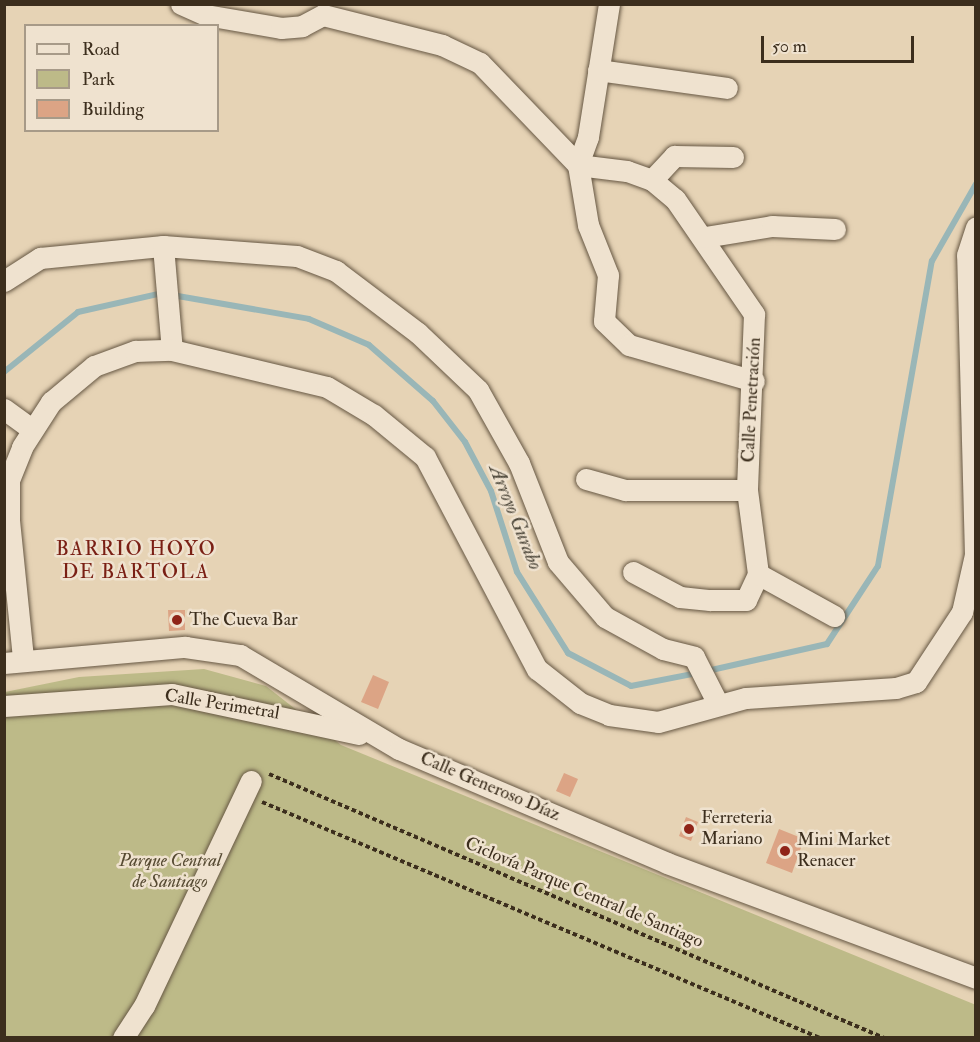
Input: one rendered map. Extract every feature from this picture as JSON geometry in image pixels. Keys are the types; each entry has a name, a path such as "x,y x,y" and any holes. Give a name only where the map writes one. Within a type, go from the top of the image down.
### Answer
{"street":[{"path":"181,4 206,15 281,28 302,26 324,10 442,45 480,63 578,165 652,180 674,156 733,157"},
{"path":"609,4 578,165 588,225 608,274 604,321 613,335 629,345 754,381"},
{"path":"598,70 727,88"},
{"name":"Calle Penetración","path":"652,180 705,237 754,314 754,381 747,490 758,574"},
{"path":"705,237 772,226 836,229"},
{"path":"14,661 9,480 32,429 51,402 94,366 135,351 172,350 327,387 374,414 425,458 537,669 580,703 609,716 658,722 715,694 896,688 916,682 962,612 975,555 967,255 975,227"},
{"path":"4,281 40,258 164,246 297,256 336,271 418,333 478,390 519,463 558,562 606,617 663,649 694,657 715,694"},
{"path":"164,246 172,350"},
{"path":"4,409 32,429"},
{"path":"586,479 625,490 747,490"},
{"path":"633,572 680,597 710,600 746,600 758,574 834,616"},
{"name":"Calle Generoso Díaz","path":"14,661 185,647 240,655 399,749 667,863 975,978"},
{"name":"Calle Perimetral","path":"4,706 172,694 295,717 399,749"},
{"path":"123,1038 144,1006 255,791"}],"path":[{"name":"Ciclovía Parque Central de Santiago","path":"273,774 884,1038"},
{"path":"255,791 820,1038"}],"green space":[{"name":"Parque Central de Santiago","path":"204,669 266,686 341,745 976,1005 975,1038 5,1038 5,692 79,677"}],"building":[{"name":"The Cueva Bar","path":"168,610 185,610 185,630 169,631"},
{"path":"373,675 389,682 378,709 361,702"},
{"path":"564,773 578,779 570,797 556,791"},
{"name":"Ferreteria Mariano","path":"686,817 698,822 691,841 679,836"},
{"name":"Mini Market Renacer","path":"779,829 804,839 792,873 766,863"}],"waterway":[{"name":"Arroyo Gurabo","path":"707,671 827,644 878,566 932,261 976,184"},
{"name":"Arroyo Gurabo","path":"4,372 78,312 162,293"},
{"name":"Arroyo Gurabo","path":"172,295 309,319 369,345 433,401 465,442 491,491 517,572 568,653 631,686 697,673"}],"place":[{"name":"The Cueva Bar","path":"177,620"},
{"name":"Ferreteria Mariano","path":"689,829"},
{"name":"Mini Market Renacer","path":"785,851"}],"district":[{"name":"BARRIO HOYO DE BARTOLA","path":"136,560"}]}
